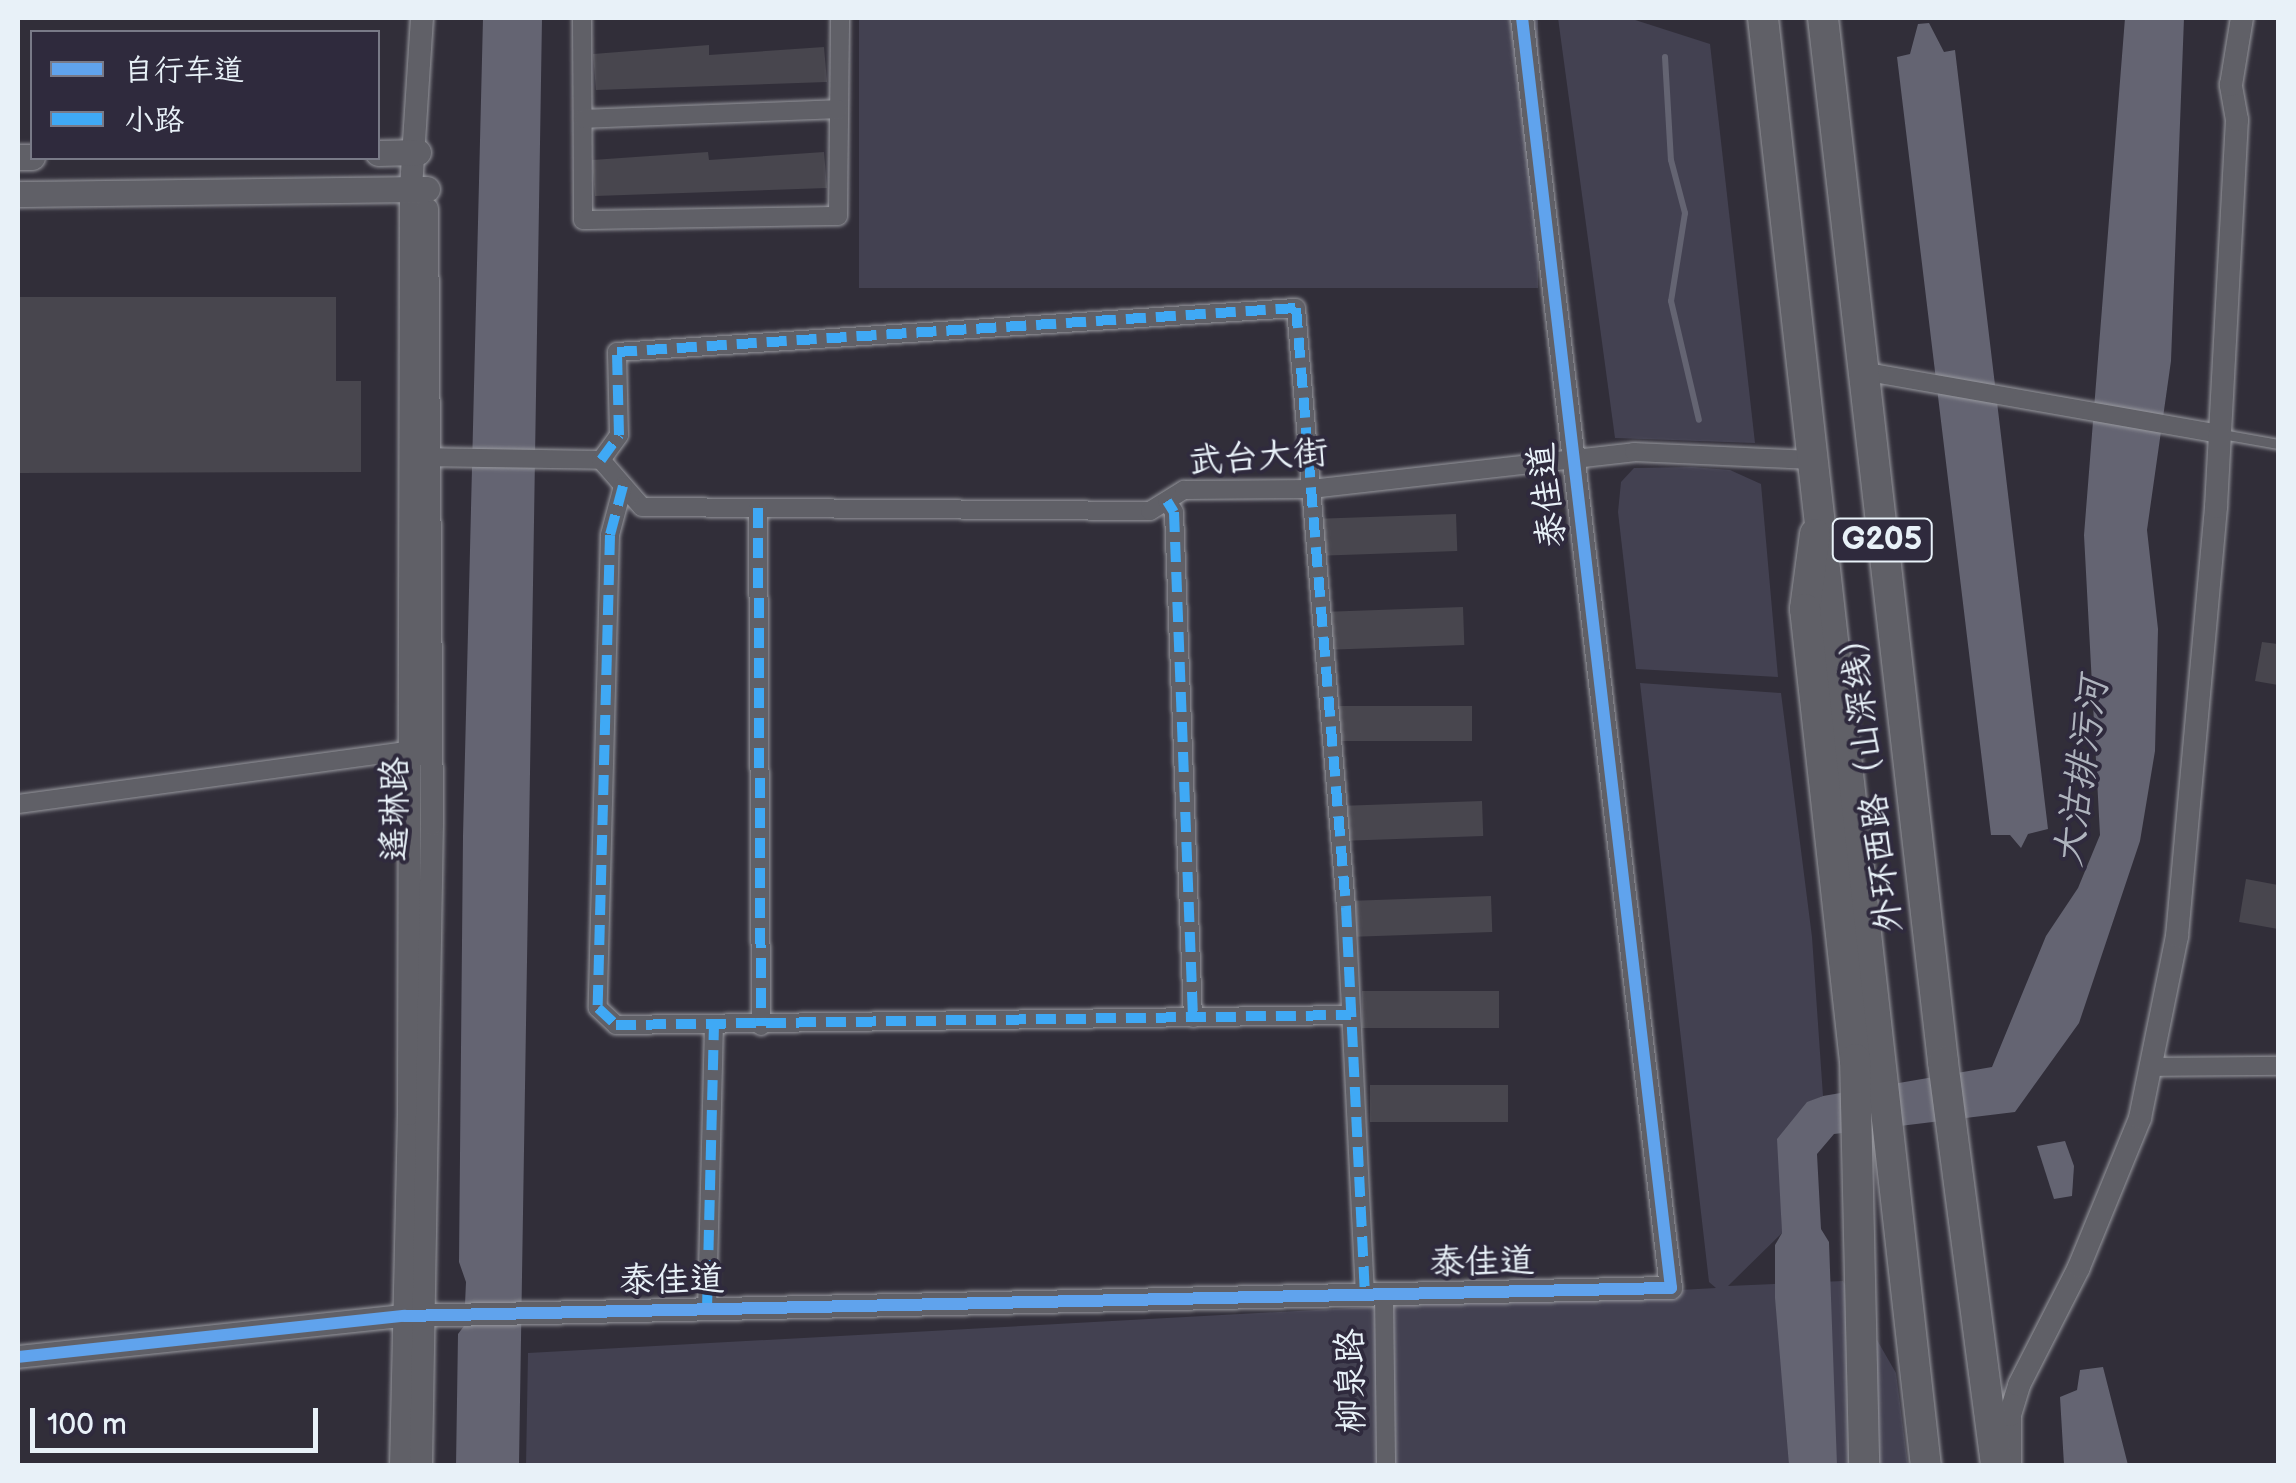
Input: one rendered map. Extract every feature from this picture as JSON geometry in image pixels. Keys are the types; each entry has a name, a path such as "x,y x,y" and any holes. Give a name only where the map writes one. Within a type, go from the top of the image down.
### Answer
{"highway":[{"name":"外环西路（山深线）","path":"1764,18 1818,522 1838,636 1870,1059 1926,1466"},
{"name":"外环西路（山深线）","path":"1823,18 1943,1062 1996,1466"},
{"path":"1864,1466 1870,1059"}],"main road":[{"path":"380,153 418,152"},
{"path":"18,194 419,188"}],"street":[{"name":"遥琳路","path":"421,1466 418,152 422,18"},
{"path":"582,18 584,220 838,216 840,18"},
{"name":"泰佳道","path":"18,1357 423,1315 1671,1288 1522,18"},
{"path":"2010,1466 2010,1414 2019,1385 2079,1267 2154,1067 2177,936 2220,434 2238,120 2231,86 2242,18"},
{"path":"583,119 839,109"},
{"name":"柳泉路","path":"601,460 619,435 617,352 1296,308 1386,1466"},
{"path":"1862,370 1923,384 2220,434"},
{"name":"武台大街","path":"601,460 642,508 1150,511 1184,490 1311,489 1574,458 1682,450 1812,460"},
{"path":"420,457 601,460"},
{"path":"623,486 610,535 598,1008 616,1025 714,1027 1351,1015"},
{"path":"1167,500 1174,512 1193,1018"},
{"path":"758,508 761,1026"},
{"path":"18,804 421,749"},
{"path":"707,1310 714,1027"},
{"path":"2154,1067 2278,1066"},
{"name":"遥琳路","path":"401,1466 423,1315"}],"lane":[{"path":"2220,434 2278,444"}],"shaded area":[{"path":"859,18 1538,18 1538,288 859,288"},
{"path":"1558,18 1629,18 1710,44 1755,443 1615,438"},
{"path":"1634,468 1730,470 1761,484 1778,677 1636,669 1618,512 1621,482"},
{"path":"1640,683 1781,693 1812,937 1823,1096 1807,1103 1781,1190 1782,1233 1728,1286 1843,1281 1896,1373 1908,1465 526,1466 528,1353 1716,1288 1709,1282"}],"water":[{"path":"483,18 542,18 519,1465 456,1466 458,1334 464,1326 466,1282 459,1262 463,836"},
{"path":"2125,18 2184,18 2171,361 2147,530 2158,629 2155,751 2140,841 2079,1023 2015,1112 1834,1134 1817,1154 1821,1229 1829,1242 1837,1465 1789,1465 1775,1298 1775,1245 1782,1233 1777,1139 1807,1102 1823,1096 1992,1067 2046,936 2078,888 2100,835 2084,535"},
{"path":"1929,23 1944,52 1955,50 2048,829 2028,834 2021,848 2010,835 1991,835 1897,57 1910,54 1918,24"},
{"path":"2065,1141 2074,1166 2072,1196 2054,1199 2037,1146"},
{"path":"2103,1367 2128,1465 2064,1465 2060,1397 2077,1390 2080,1370"}],"building":[{"path":"709,45 709,55 824,47 827,82 596,90 593,54"},
{"path":"708,152 709,160 824,152 827,188 595,196 592,160"},
{"path":"18,297 336,297 336,381 361,381 361,472 18,473"},
{"path":"1456,514 1457,551 1320,556 1319,519"},
{"path":"1463,607 1464,645 1329,650 1328,612"},
{"path":"2262,642 2278,644 2278,685 2255,681"},
{"path":"1337,706 1472,706 1472,741 1337,741"},
{"path":"1482,801 1483,836 1346,841 1345,806"},
{"path":"2246,879 2278,885 2278,929 2239,922"},
{"path":"1491,896 1492,932 1355,937 1354,901"},
{"path":"1362,991 1499,991 1499,1028 1362,1028"},
{"path":"1370,1085 1508,1085 1508,1122 1370,1122"}],"waterway":[{"path":"1665,57 1671,160 1685,213 1671,301 1699,420"}],"marked path":[{"path":"601,460 619,435 617,352 1296,308 1346,907 1365,1296"},
{"path":"623,486 610,535 598,1008 616,1025 1351,1015"},
{"path":"1167,501 1174,512 1193,1018"},
{"path":"758,508 761,1026"},
{"path":"707,1310 714,1027"}],"cycle path":[{"path":"18,1357 404,1316 1671,1288 1522,18"}],"water label":[{"name":"大沽排污河","path":"2082,772"}]}
